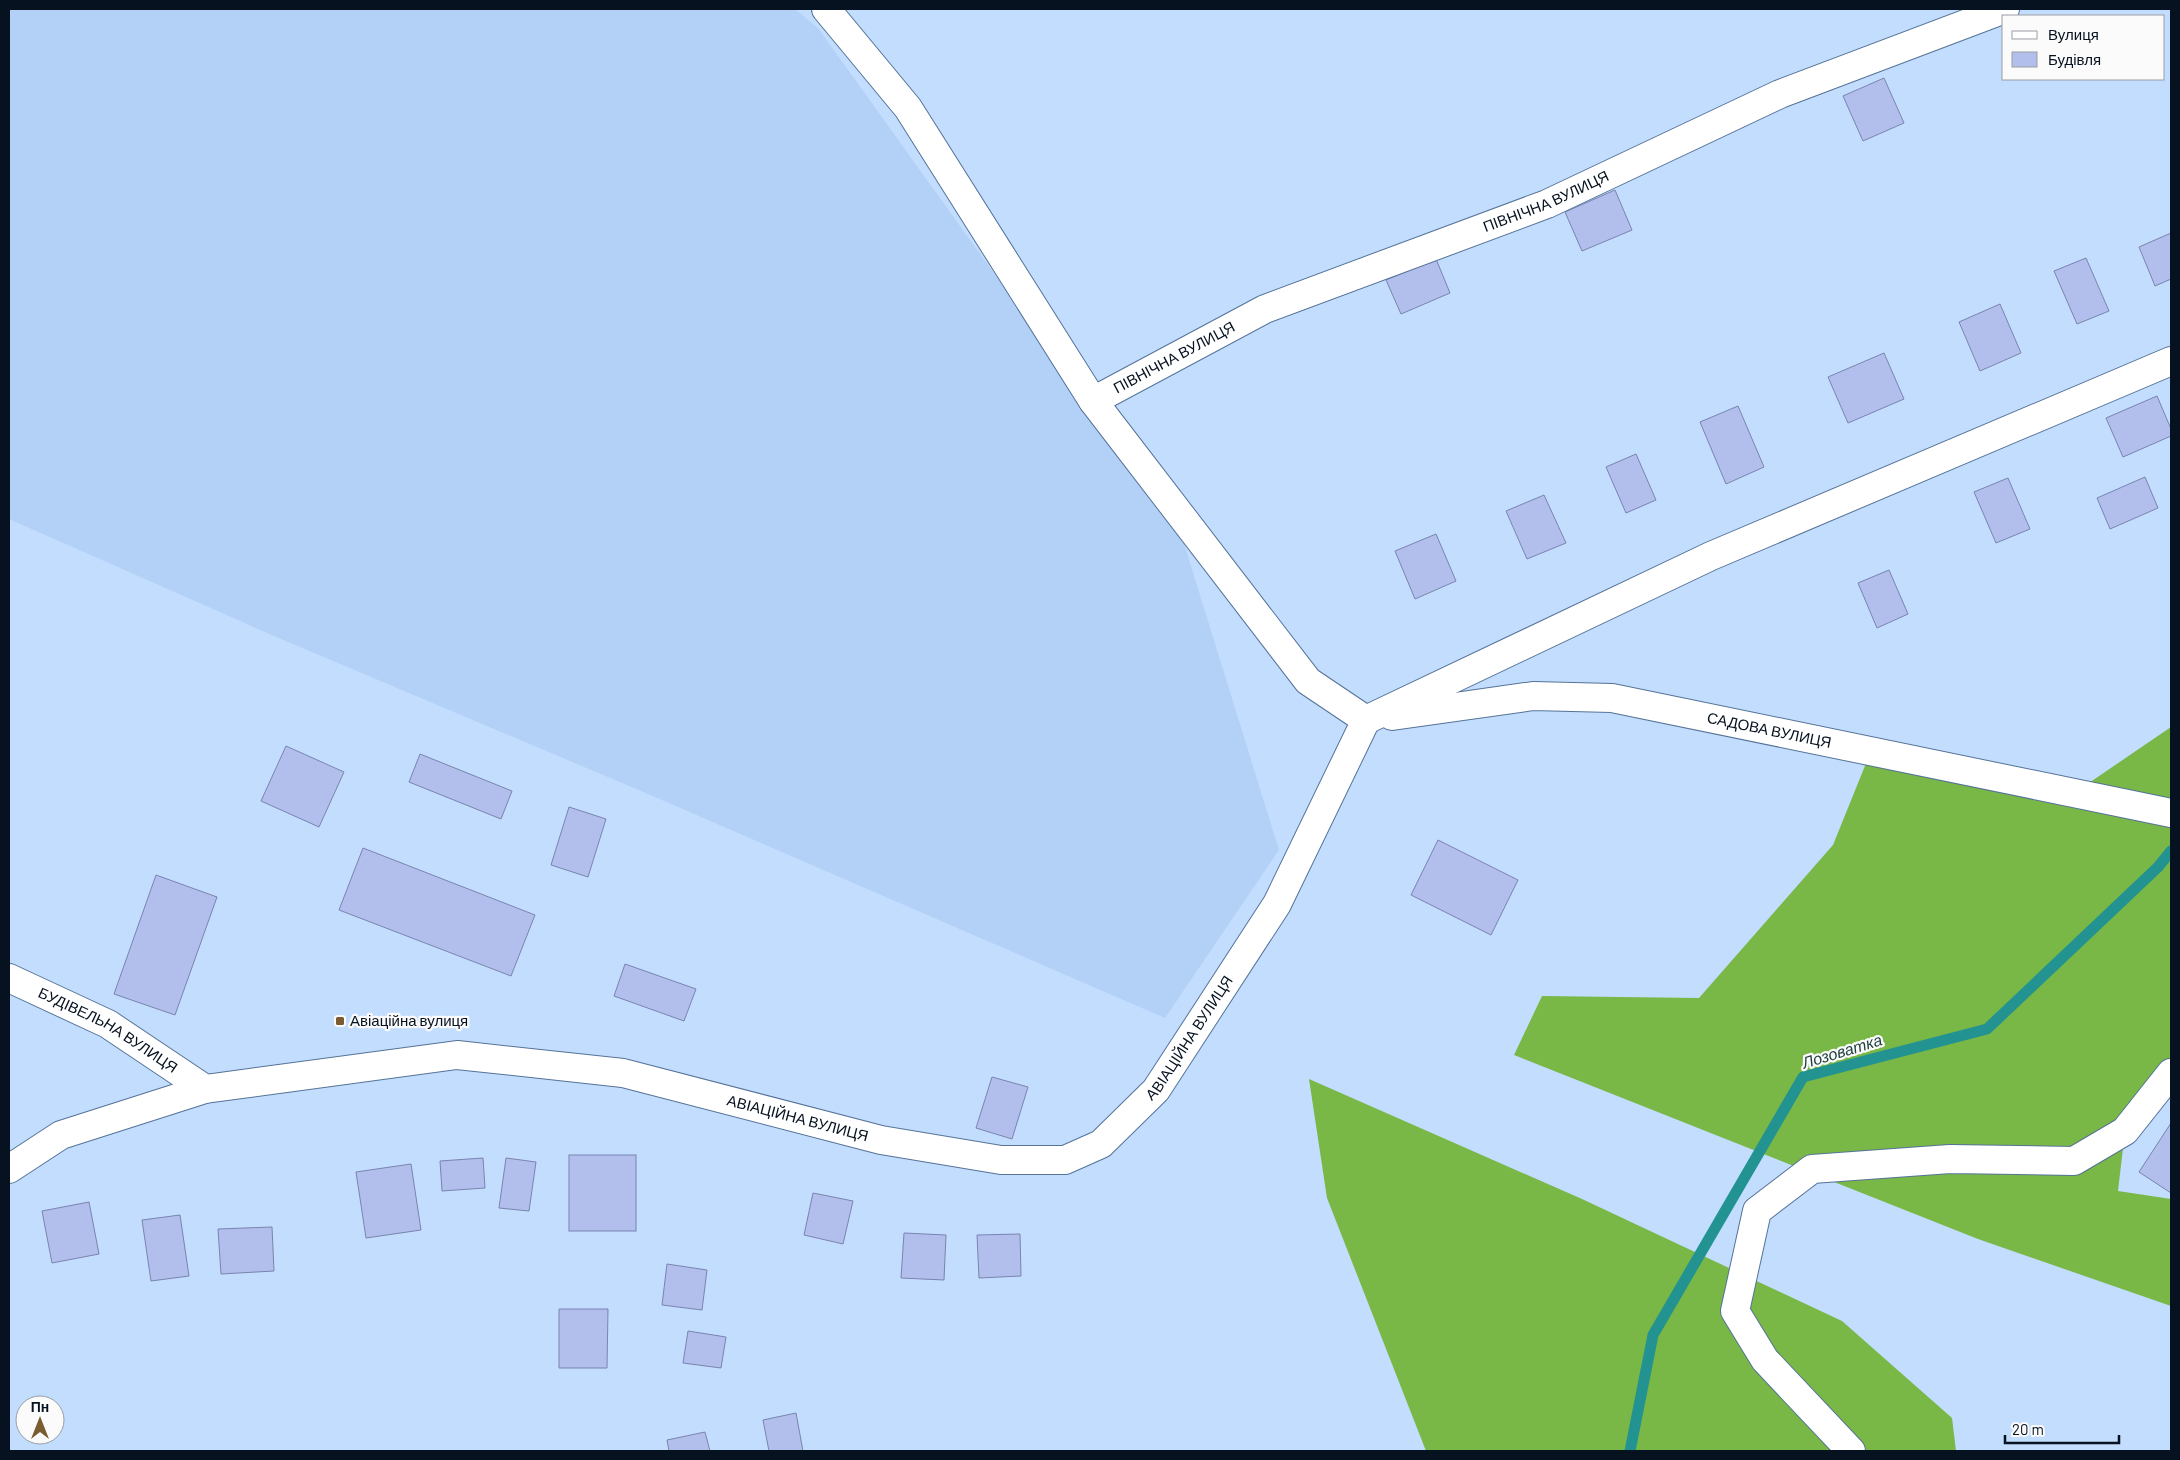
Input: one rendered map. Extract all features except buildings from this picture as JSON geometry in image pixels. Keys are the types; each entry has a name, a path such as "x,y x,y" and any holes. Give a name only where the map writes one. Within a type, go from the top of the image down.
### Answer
{"street":[{"path":"826,9 908,108 1093,401 1308,681 1366,720 1711,556 2171,361"},
{"name":"ПІВНІЧНА ВУЛИЦЯ","path":"1093,401 1265,309 1547,204 1780,94 2005,9"},
{"name":"САДОВА ВУЛИЦЯ","path":"1366,720 1533,696 1612,698 2171,813"},
{"name":"АВІАЦІЙНА ВУЛИЦЯ","path":"9,1169 61,1134 205,1088 457,1055 623,1073 881,1140 1001,1160 1065,1160 1101,1144 1156,1090 1277,904 1366,720"},
{"name":"БУДІВЕЛЬНА ВУЛИЦЯ","path":"9,978 108,1024 205,1088"},
{"path":"1851,1451 1765,1360 1735,1311 1757,1212 1812,1169 1950,1159 2074,1161 2125,1131 2171,1073"}],"shaded area":[{"path":"9,9 795,9 818,28 1082,396 1160,466 1279,850 1165,1018 641,791 274,636 9,519"}],"green space":[{"path":"2171,727 2171,1073 2125,1131 2118,1191 2171,1199 2171,1306 1978,1239 1514,1055 1542,996 1699,998 1833,845 1873,746 2083,787"},
{"path":"1309,1079 1582,1199 1842,1321 1952,1418 1956,1451 1426,1451 1327,1198"}],"waterway":[{"name":"Лозоватка","path":"1630,1451 1653,1335 1803,1077 1987,1029 2158,867 2171,851"}],"place":[{"name":"Авіаційна вулиця","path":"340,1021"}]}
